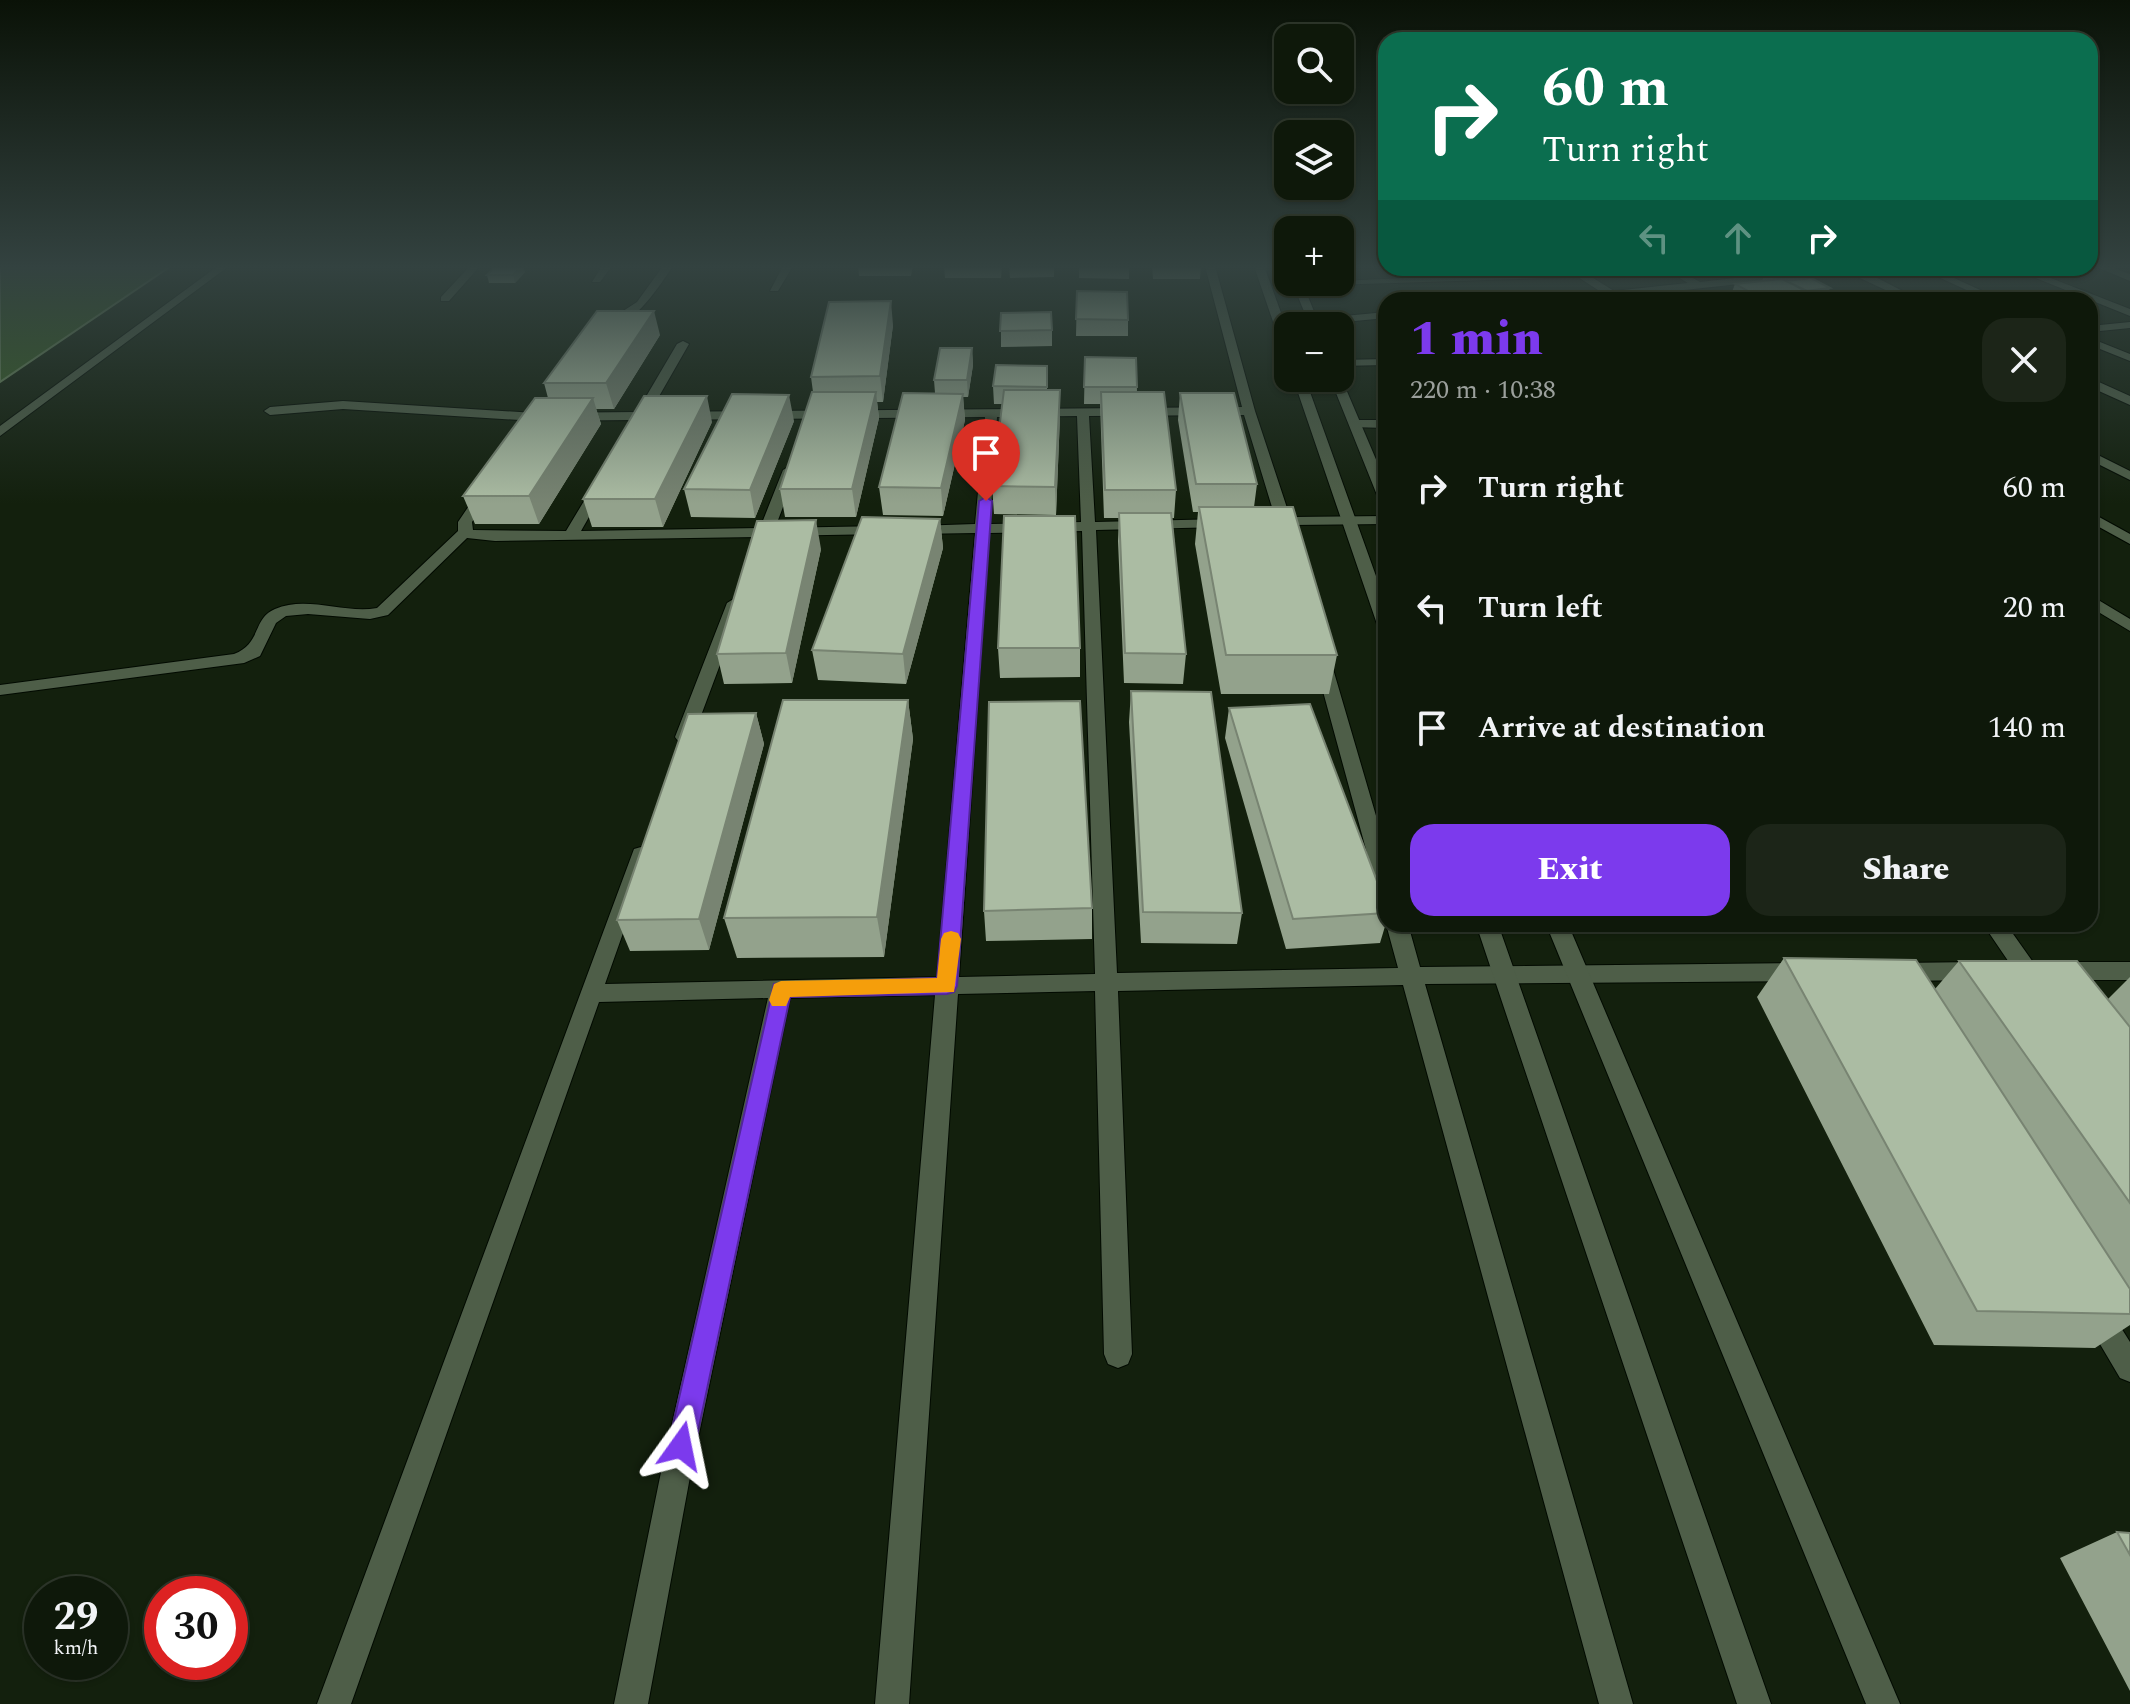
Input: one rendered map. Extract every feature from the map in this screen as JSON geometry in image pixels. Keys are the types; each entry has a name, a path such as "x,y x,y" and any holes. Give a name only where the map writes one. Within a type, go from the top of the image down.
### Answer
{"street":[{"path":"0,432 117,346"},
{"path":"634,429 682,346"},
{"path":"1231,346 1292,550"},
{"path":"2101,346 2130,358"},
{"path":"1354,363 1378,362"},
{"path":"2098,386 2130,401"},
{"path":"1304,392 1378,604"},
{"path":"1342,392 1378,477"},
{"path":"270,411 343,405 642,416 1249,411"},
{"path":"526,430 539,411"},
{"path":"1083,413 1108,982 1118,1354"},
{"path":"892,1704 991,414"},
{"path":"755,559 810,416"},
{"path":"1355,424 1378,424"},
{"path":"2098,459 2130,476"},
{"path":"466,531 465,522 491,482"},
{"path":"571,535 602,482"},
{"path":"466,531 495,537 768,530 984,530 1378,520"},
{"path":"2098,521 2130,540"},
{"path":"0,690 238,659 254,652 271,620 285,613 310,610 354,616 382,612 466,531"},
{"path":"675,761 742,588"},
{"path":"2098,605 2130,626"},
{"path":"1317,639 1378,857"},
{"path":"334,1704 648,833"},
{"path":"1399,932 1616,1704"},
{"path":"1490,932 1754,1704"},
{"path":"1560,932 1883,1704"},
{"path":"2000,932 2027,971"},
{"path":"1895,998 1878,972 2130,971"},
{"path":"590,993 1504,974 1814,972"},
{"path":"631,1704 678,1461 781,989"},
{"path":"2088,1302 2130,1368"}],"shaded area":[{"path":"0,346 54,346 0,382"}],"building":[{"path":"572,346 631,346 606,383 544,383"},
{"path":"819,346 884,346 880,376 811,377"},
{"path":"940,348 972,348 967,380 934,380"},
{"path":"1085,357 1136,358 1137,387 1084,387"},
{"path":"996,365 1047,366 1047,387 993,386"},
{"path":"1004,390 1060,390 1055,487 992,486"},
{"path":"812,392 876,392 852,489 780,489"},
{"path":"1101,392 1164,392 1176,490 1105,490"},
{"path":"903,393 963,394 941,488 879,487"},
{"path":"1180,393 1234,393 1257,484 1196,484"},
{"path":"732,394 789,395 750,490 684,489"},
{"path":"644,396 707,396 655,499 583,499"},
{"path":"535,398 593,398 529,496 463,496"},
{"path":"1199,507 1293,507 1337,655 1226,655"},
{"path":"1119,513 1171,513 1186,654 1125,653"},
{"path":"1004,516 1075,516 1080,648 998,648"},
{"path":"862,517 940,519 903,654 812,650"},
{"path":"816,520 786,653 717,654 757,521"},
{"path":"1131,691 1211,692 1242,913 1143,912"},
{"path":"783,700 908,700 877,917 724,918"},
{"path":"1080,701 1092,908 984,911 989,702"},
{"path":"1310,704 1378,884 1378,914 1293,919 1229,708"},
{"path":"756,713 699,919 617,920 688,714"},
{"path":"1784,958 1916,960 2130,1289 2130,1314 1977,1311"},
{"path":"1959,961 2077,961 2130,1027 2130,1203"},
{"path":"2117,1532 2130,1533 2130,1555"}],"slow traffic":[{"path":"779,1000 781,989 947,986 951,939"}],"route":[{"path":"681,1446 781,989 947,986 986,501"}]}
